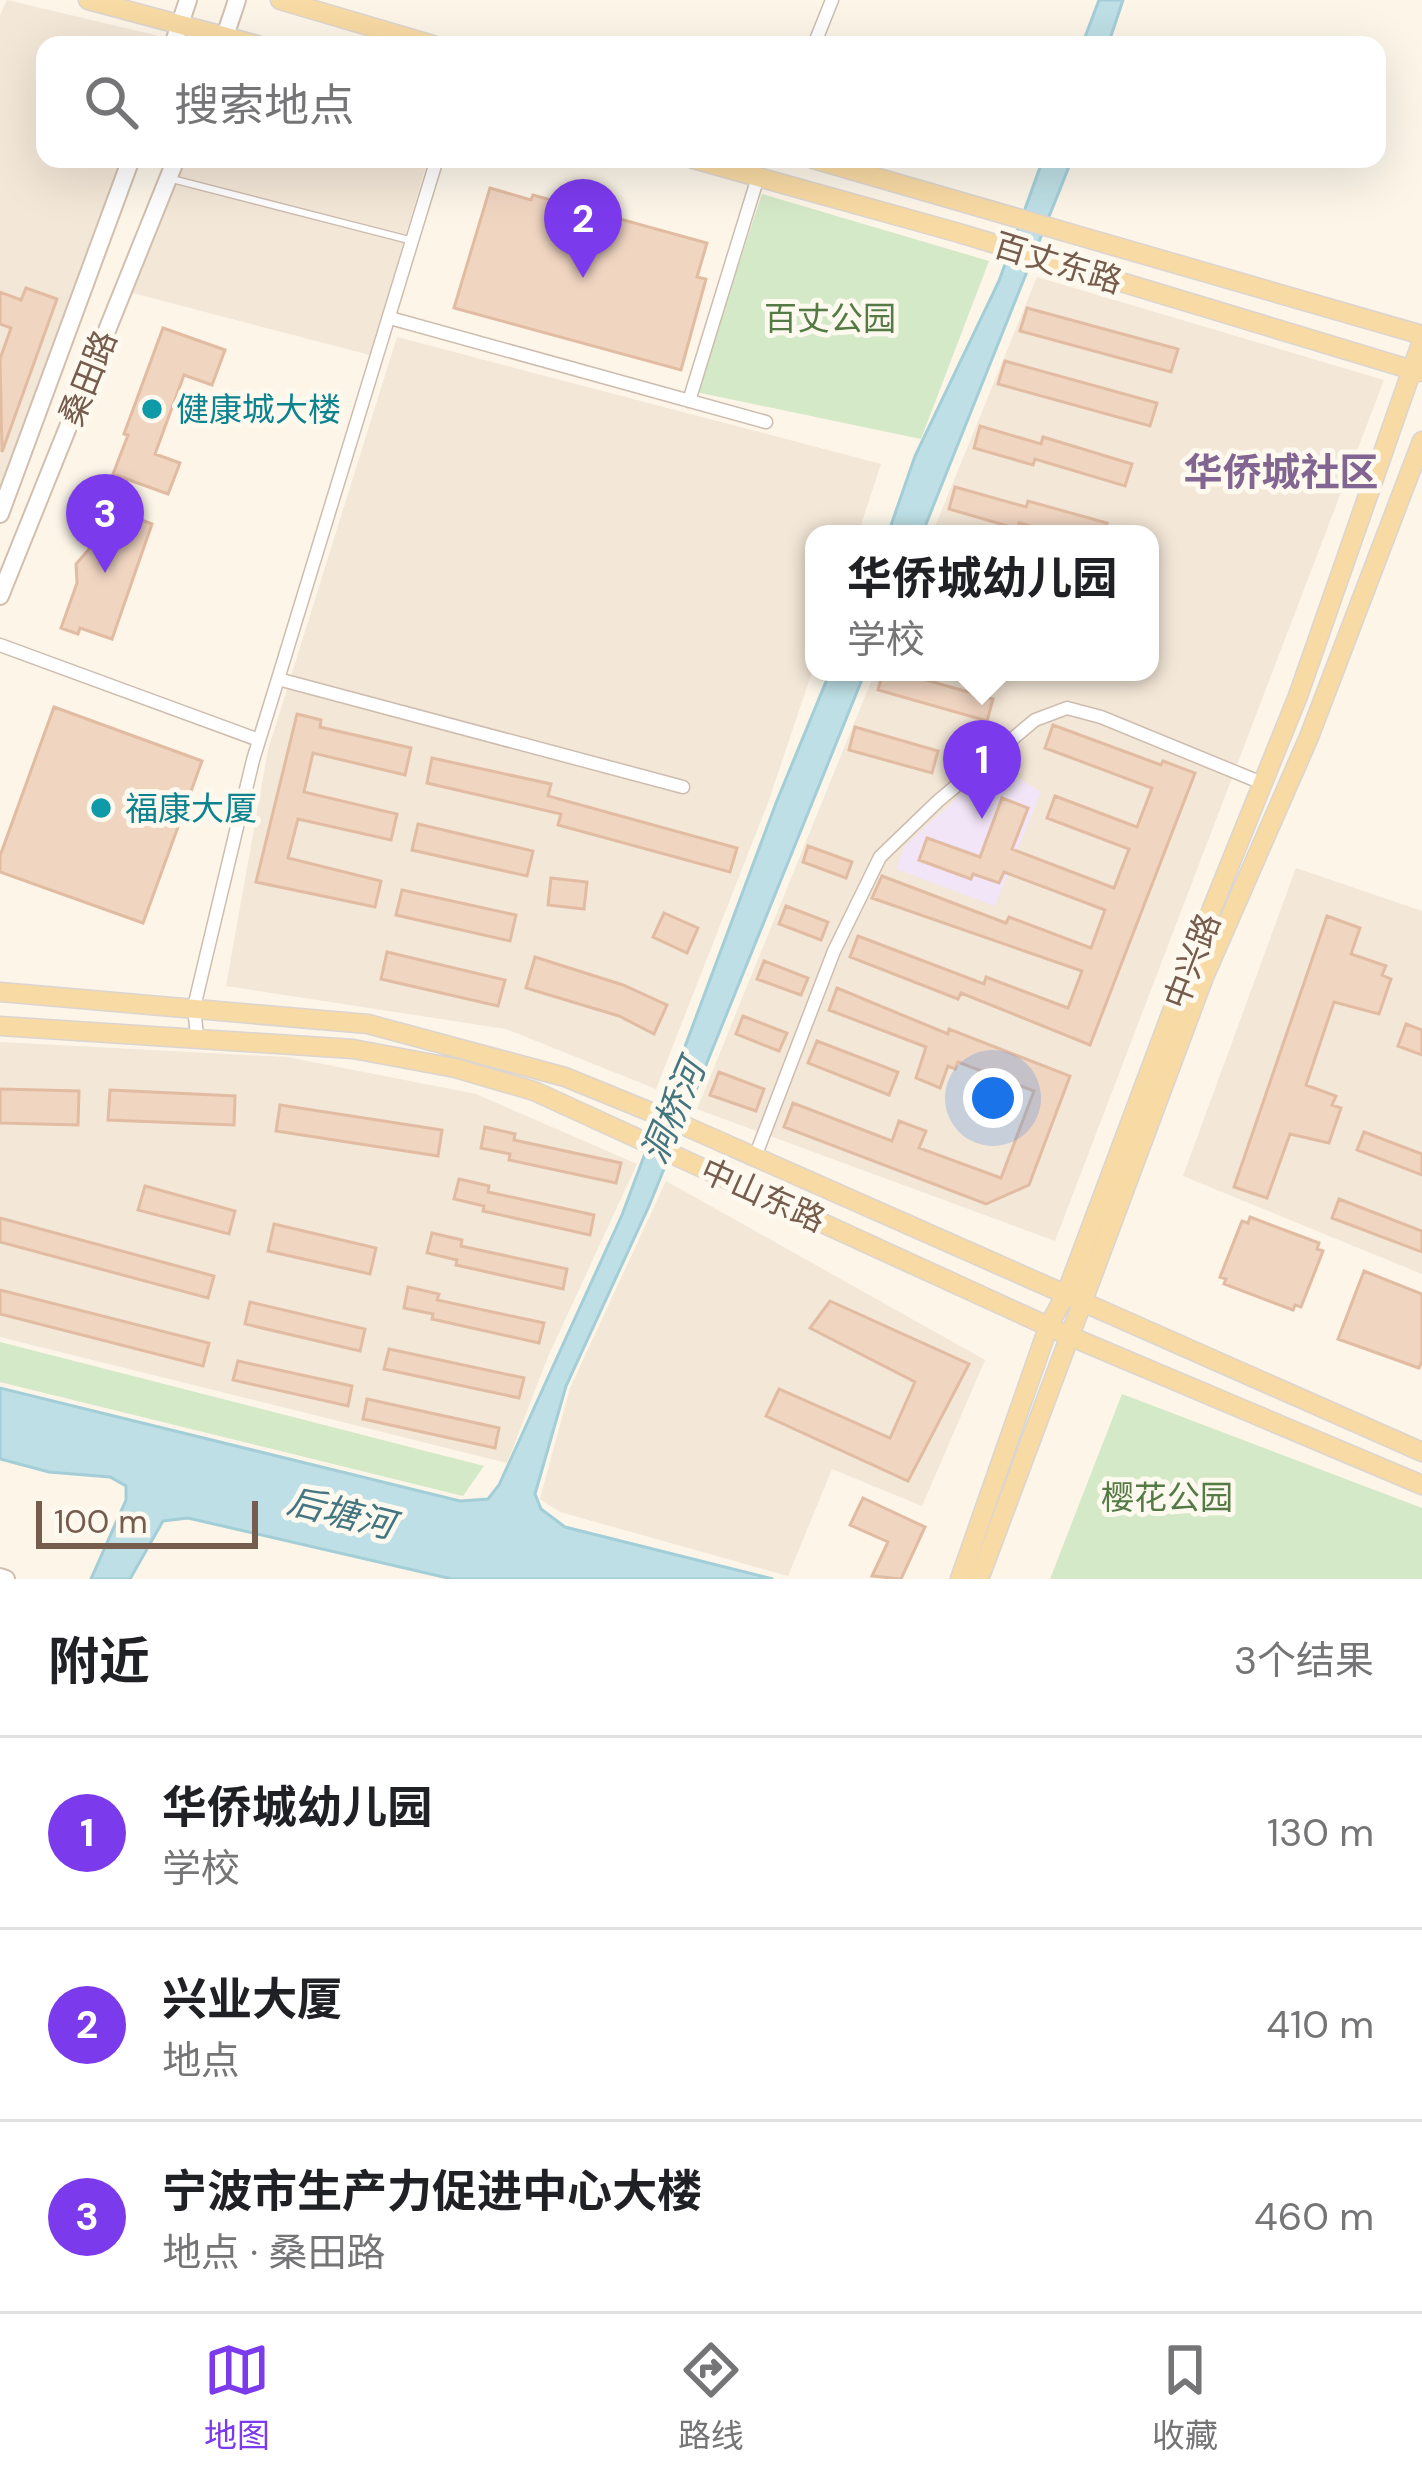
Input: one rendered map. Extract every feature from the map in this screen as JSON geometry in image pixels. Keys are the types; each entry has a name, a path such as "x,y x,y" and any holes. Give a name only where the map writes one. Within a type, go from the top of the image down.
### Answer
{"main road":[{"path":"88,0 176,36 188,0"},
{"path":"226,36 237,0"},
{"path":"280,0 402,36"},
{"name":"桑田路","path":"0,514 128,168"},
{"name":"桑田路","path":"0,596 173,168"},
{"name":"百丈东路","path":"726,168 1417,371"},
{"name":"百丈东路","path":"843,168 1422,338"},
{"name":"中兴路","path":"979,1579 1067,1335 1073,1298 1417,371 1422,338"},
{"name":"中兴路","path":"960,1579 1049,1324 1073,1298 1204,976 1309,737 1422,441"},
{"name":"中山东路","path":"0,992 368,1024 521,1064 755,1156 1421,1452"},
{"name":"中山东路","path":"0,1026 353,1049 455,1068 534,1091 1067,1335 1418,1483"}],"street":[{"path":"818,36 832,0"},
{"path":"197,1036 194,1007 259,740 434,168"},
{"path":"689,401 758,177"},
{"path":"390,318 766,422"},
{"path":"0,645 259,740"},
{"path":"278,679 683,787"},
{"path":"755,1156 834,952 880,857 1034,720 1067,708 1101,717 1262,783"}],"lane":[{"path":"169,178 413,241"}],"shaded area":[{"path":"7,0 159,36 36,36 36,168 119,168 0,485 0,15"},
{"path":"182,168 425,168 370,355 129,292"},
{"path":"1037,277 1384,380 1055,1241 697,1109 871,681 1159,681 1159,525 936,525"},
{"path":"397,337 881,464 861,525 805,525 805,681 809,681 769,800 656,1089 506,1029 226,986 268,750"},
{"path":"994,764 1041,792 995,906 896,869 905,846"},
{"path":"1296,868 1422,911 1422,1274 1183,1176"},
{"path":"0,1042 287,1057 476,1094 637,1164 547,1359 507,1463 0,1337"},
{"path":"666,1181 985,1360 922,1506 832,1469 788,1576 560,1512 540,1499 570,1388"}],"green space":[{"name":"百丈公园","path":"762,194 989,261 921,439 696,392"},
{"path":"0,1342 484,1466 463,1496 0,1382"},
{"name":"樱花公园","path":"1122,1394 1422,1508 1422,1579 1050,1579"}],"water":[{"path":"1099,0 1123,0 1111,36 1085,36"},
{"path":"1040,168 1068,168 926,525 891,525 915,456 999,281"},
{"path":"826,681 861,681 649,1206 566,1386 535,1494 541,1509 565,1527 773,1579 452,1579 188,1518 163,1521 130,1579 91,1579 126,1500 126,1486 110,1477 49,1472 0,1459 0,1388 460,1501 488,1499 499,1485 622,1215"}],"building":[{"path":"490,188 531,200 533,195 707,243 697,277 706,279 681,370 454,308"},
{"path":"26,288 57,299 2,452 0,359 11,328 0,324 0,292 21,300"},
{"path":"1027,308 1178,349 1171,372 1020,331"},
{"name":"健康城大楼","path":"163,328 225,350 212,385 184,375 155,454 180,463 168,494 113,474"},
{"path":"1005,361 1157,403 1150,426 998,384"},
{"path":"980,426 1041,444 1043,437 1132,464 1125,486 1035,459 1033,465 974,448"},
{"path":"955,487 1107,523 1004,525 949,509"},
{"path":"105,506 152,524 112,639 80,628 78,634 61,628 77,583 76,564 90,548"},
{"path":"880,681 930,681 993,699 987,721 878,690"},
{"name":"福康大厦","path":"54,707 202,761 143,923 0,872 0,856"},
{"path":"297,714 321,720 320,727 411,748 405,775 313,753 304,792 397,814 391,840 298,819 288,858 381,881 375,907 256,882"},
{"path":"1053,725 1195,773 1090,1045 961,993 958,999 850,957 858,936 984,984 986,977 1068,1008 1082,971 872,898 882,876 1006,923 1009,917 1091,948 1105,910 1004,872 999,883 973,874 971,879 919,860 927,838 980,857 1002,798 1028,808 1012,849 1114,888 1129,849 1047,818 1055,796 1137,827 1152,788 1045,748"},
{"path":"855,727 938,751 932,773 849,750"},
{"path":"432,758 551,784 548,796 737,848 730,872 558,825 561,814 427,783"},
{"path":"418,824 533,851 527,876 412,850"},
{"path":"808,846 852,862 846,878 803,862"},
{"path":"551,878 587,882 584,909 548,905"},
{"path":"402,890 516,915 510,941 396,915"},
{"path":"786,906 828,922 821,940 779,924"},
{"path":"664,913 698,928 687,953 653,937"},
{"path":"1327,916 1360,928 1351,954 1386,966 1382,975 1391,979 1379,1014 1334,1002 1306,1085 1336,1096 1332,1105 1341,1108 1329,1143 1290,1134 1267,1198 1234,1187"},
{"path":"387,952 505,980 498,1006 381,979"},
{"path":"535,957 623,985 667,1005 654,1034 619,1016 526,988"},
{"path":"764,961 808,978 801,995 757,979"},
{"path":"837,988 948,1034 949,1029 1070,1076 1029,1185 986,1204 784,1127 793,1103 892,1141 899,1121 926,1131 919,1148 1001,1178 1034,1091 958,1062 955,1069 948,1066 940,1088 916,1078 926,1047 829,1010"},
{"path":"743,1016 787,1033 779,1051 736,1034"},
{"path":"1406,1024 1422,1030 1422,1055 1398,1046"},
{"path":"817,1041 898,1072 889,1095 808,1063"},
{"path":"719,1072 764,1089 756,1111 710,1095"},
{"path":"0,1089 79,1091 78,1125 0,1123"},
{"path":"110,1090 235,1096 234,1125 108,1120"},
{"path":"280,1105 442,1130 438,1156 276,1131"},
{"path":"485,1127 515,1134 514,1140 621,1163 616,1183 509,1160 510,1154 481,1148"},
{"path":"1364,1132 1422,1154 1422,1175 1357,1150"},
{"path":"459,1179 489,1186 488,1192 594,1215 590,1235 483,1211 484,1206 454,1199"},
{"path":"145,1186 235,1211 229,1234 138,1210"},
{"path":"1339,1199 1422,1231 1422,1252 1332,1218"},
{"path":"1250,1217 1319,1243 1317,1249 1323,1251 1301,1307 1295,1305 1293,1310 1224,1284 1226,1279 1220,1277 1242,1221 1248,1223"},
{"path":"0,1218 214,1276 208,1298 0,1242"},
{"path":"274,1224 376,1248 370,1274 268,1251"},
{"path":"432,1233 462,1240 461,1246 567,1269 563,1289 456,1265 457,1260 427,1253"},
{"path":"1364,1271 1422,1294 1419,1368 1338,1339"},
{"path":"408,1287 439,1294 437,1300 544,1323 539,1343 432,1319 433,1314 404,1308"},
{"path":"0,1290 209,1343 203,1366 0,1314"},
{"path":"830,1301 969,1364 908,1481 766,1416 779,1389 890,1438 915,1382 810,1328"},
{"path":"250,1302 365,1329 360,1351 245,1324"},
{"path":"389,1349 524,1378 519,1398 384,1369"},
{"path":"238,1361 352,1386 348,1406 233,1380"},
{"path":"367,1399 499,1428 495,1448 363,1419"},
{"path":"863,1498 925,1527 901,1579 872,1576 888,1542 850,1525"}],"place":[{"name":"兴业大厦","path":"583,278"},
{"name":"健康城大楼","path":"152,409"},
{"name":"宁波市生产力促进中心大楼","path":"105,573"},
{"name":"福康大厦","path":"101,808"},
{"name":"华侨城幼儿园","path":"982,819"}],"district":[{"name":"华侨城社区","path":"1281,472"}],"water label":[{"name":"洞桥河","path":"673,1112"},
{"name":"后塘河","path":"341,1513"}]}
